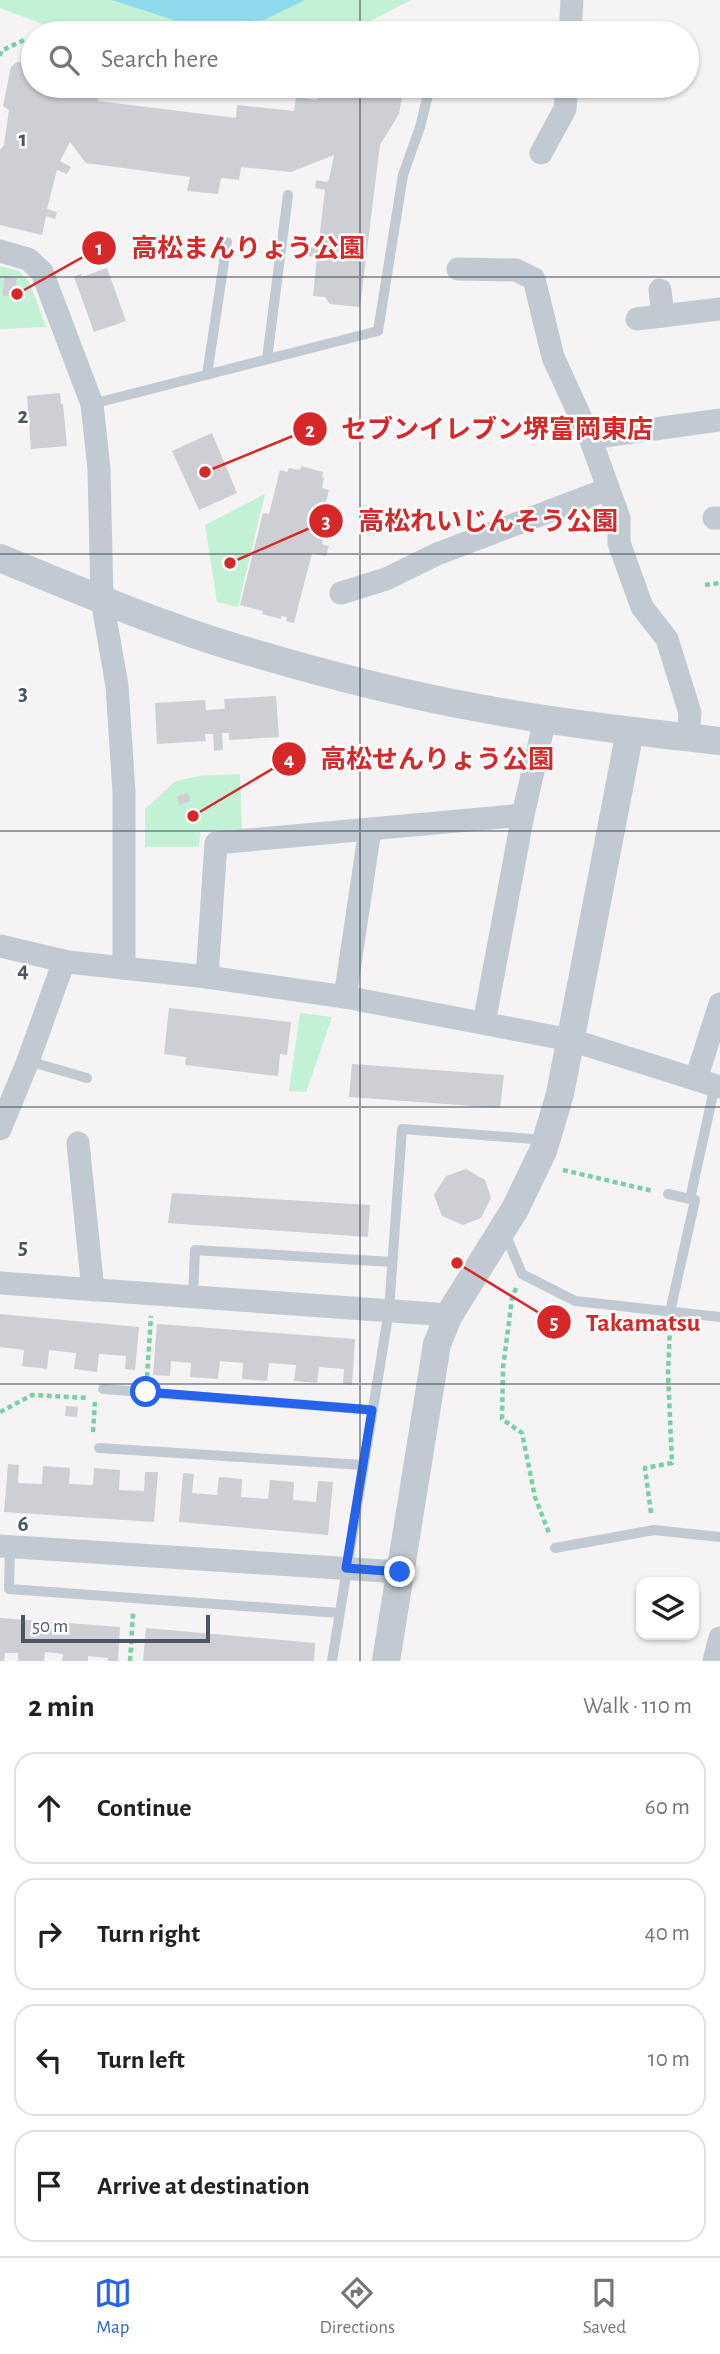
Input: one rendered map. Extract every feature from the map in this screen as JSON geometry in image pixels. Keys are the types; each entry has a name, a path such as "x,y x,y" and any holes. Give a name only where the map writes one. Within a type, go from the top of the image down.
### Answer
{"street":[{"path":"571,21 572,0"},
{"path":"541,153 565,109 566,98"},
{"path":"0,251 28,259 42,272 92,404 99,469 102,600 117,686 124,792 124,968"},
{"path":"458,269 516,270 534,279 553,357 590,438 619,518 619,543 642,607 667,639 690,713 688,737"},
{"path":"660,290 663,316"},
{"path":"637,319 720,309"},
{"path":"590,438 720,421"},
{"path":"341,593 386,579 437,554 608,489"},
{"path":"0,558 102,600 235,647 369,685 545,719 720,741"},
{"path":"485,1023 523,815 545,719"},
{"path":"386,1661 437,1344 449,1315 503,1228 541,1151 560,1094 630,731"},
{"path":"207,976 216,843 523,815"},
{"path":"345,997 370,829"},
{"path":"0,946 64,961 207,976 345,997 485,1023 571,1040 710,1083 720,1004"},
{"path":"0,1129 64,961"},
{"path":"78,1143 93,1290"},
{"path":"0,1283 449,1315"},
{"path":"5,1546 400,1572"},
{"path":"713,1661 720,1638"}],"lane":[{"path":"92,404 378,331 402,175 420,127 427,98"},
{"path":"267,359 288,195"},
{"path":"207,374 226,242"},
{"path":"28,1061 87,1078"},
{"path":"668,1194 691,1199 710,1083"},
{"path":"332,1661 388,1310 402,1129 541,1151"},
{"path":"670,1312 695,1200"},
{"path":"503,1228 522,1274 575,1301 720,1317"},
{"path":"192,1296 195,1250 392,1262"},
{"path":"103,1389 372,1410"},
{"path":"99,1448 363,1465"},
{"path":"555,1548 654,1530 720,1537"},
{"path":"5,1546 9,1589 339,1613"}],"path":[{"path":"0,56 1,51 21,41"},
{"path":"705,584 720,583"},
{"path":"541,1151 668,1194"},
{"path":"522,1274 512,1298 503,1368 502,1419 522,1433 535,1497 555,1548"},
{"path":"146,1392 153,1294"},
{"path":"654,1530 645,1468 672,1463 668,1373 670,1312"},
{"path":"0,1412 32,1395 95,1398 92,1447 99,1448"},
{"path":"130,1661 134,1598"}],"green space":[{"path":"0,0 411,0 370,21 35,21 0,8"},
{"path":"0,266 19,271 29,281 46,327 0,329"},
{"path":"265,494 238,607 217,602 205,525"},
{"path":"240,774 242,829 200,832 199,847 145,847 145,809 176,781 200,776"},
{"path":"300,1013 332,1017 306,1092 289,1091"}],"water":[{"path":"112,0 305,0 264,20 177,21"}],"building":[{"path":"21,62 21,98 98,98 98,101 236,118 237,105 294,111 296,98 402,98 399,114 380,145 360,307 330,304 325,297 313,296 317,257 307,256 309,247 318,248 325,190 315,188 316,180 329,180 334,155 291,172 241,167 239,180 221,178 218,194 187,191 190,177 86,163 70,142 60,161 71,167 67,174 57,170 47,209 57,212 55,219 46,216 42,235 0,225 0,150 4,145 9,110 3,106 11,67"},
{"path":"107,268 126,321 94,332 74,277 81,274 82,277"},
{"path":"5,276 17,278 14,298 2,295"},
{"path":"60,393 67,446 31,449 27,396"},
{"path":"212,433 237,493 199,510 172,451"},
{"path":"301,466 323,472 322,488 329,490 319,529 326,530 322,544 329,546 326,556 312,553 294,623 286,621 287,617 281,616 281,619 240,605 263,513 269,514 280,470 300,470"},
{"path":"276,696 279,737 229,740 229,733 222,733 223,750 214,751 213,734 205,734 206,741 157,744 155,703 205,700 206,710 225,709 224,699"},
{"path":"188,793 191,801 179,805 177,796"},
{"path":"169,1008 291,1022 287,1055 280,1054 278,1076 185,1065 186,1057 164,1054"},
{"path":"352,1064 504,1075 500,1108 349,1097"},
{"path":"466,1169 485,1180 491,1198 481,1218 463,1225 442,1216 434,1195 446,1176"},
{"path":"172,1193 370,1205 368,1237 168,1223"},
{"path":"0,1314 139,1327 135,1370 125,1369 126,1356 99,1354 97,1372 74,1369 76,1353 49,1350 47,1369 22,1366 24,1350 0,1347"},
{"path":"157,1324 355,1339 352,1385 343,1384 344,1369 319,1367 317,1383 294,1381 296,1365 269,1363 267,1381 242,1379 243,1363 220,1361 218,1379 190,1377 191,1363 171,1361 170,1376 153,1375"},
{"path":"66,1406 78,1407 77,1417 65,1416"},
{"path":"8,1464 19,1465 18,1483 42,1484 43,1466 70,1468 69,1484 93,1485 94,1468 120,1470 119,1490 144,1491 145,1472 158,1472 154,1522 4,1512"},
{"path":"183,1473 194,1474 192,1493 217,1495 219,1477 242,1479 241,1497 268,1499 270,1480 294,1482 293,1500 316,1502 318,1481 333,1482 328,1535 179,1522"},
{"path":"0,1618 120,1627 118,1661 88,1656 88,1661 62,1661 63,1654 45,1652 44,1661 18,1661 18,1653 5,1653 4,1661 0,1661"},
{"path":"146,1628 315,1643 314,1661 143,1661"}],"place":[{"name":"高松まんりょう公園","path":"17,294"},
{"name":"セブンイレブン堺富岡東店","path":"205,472"},
{"name":"高松れいじんそう公園","path":"230,563"},
{"name":"高松せんりょう公園","path":"193,816"},
{"name":"Takamatsu","path":"457,1263"}],"route":[{"path":"146,1392 372,1410 346,1568 400,1572"}]}
